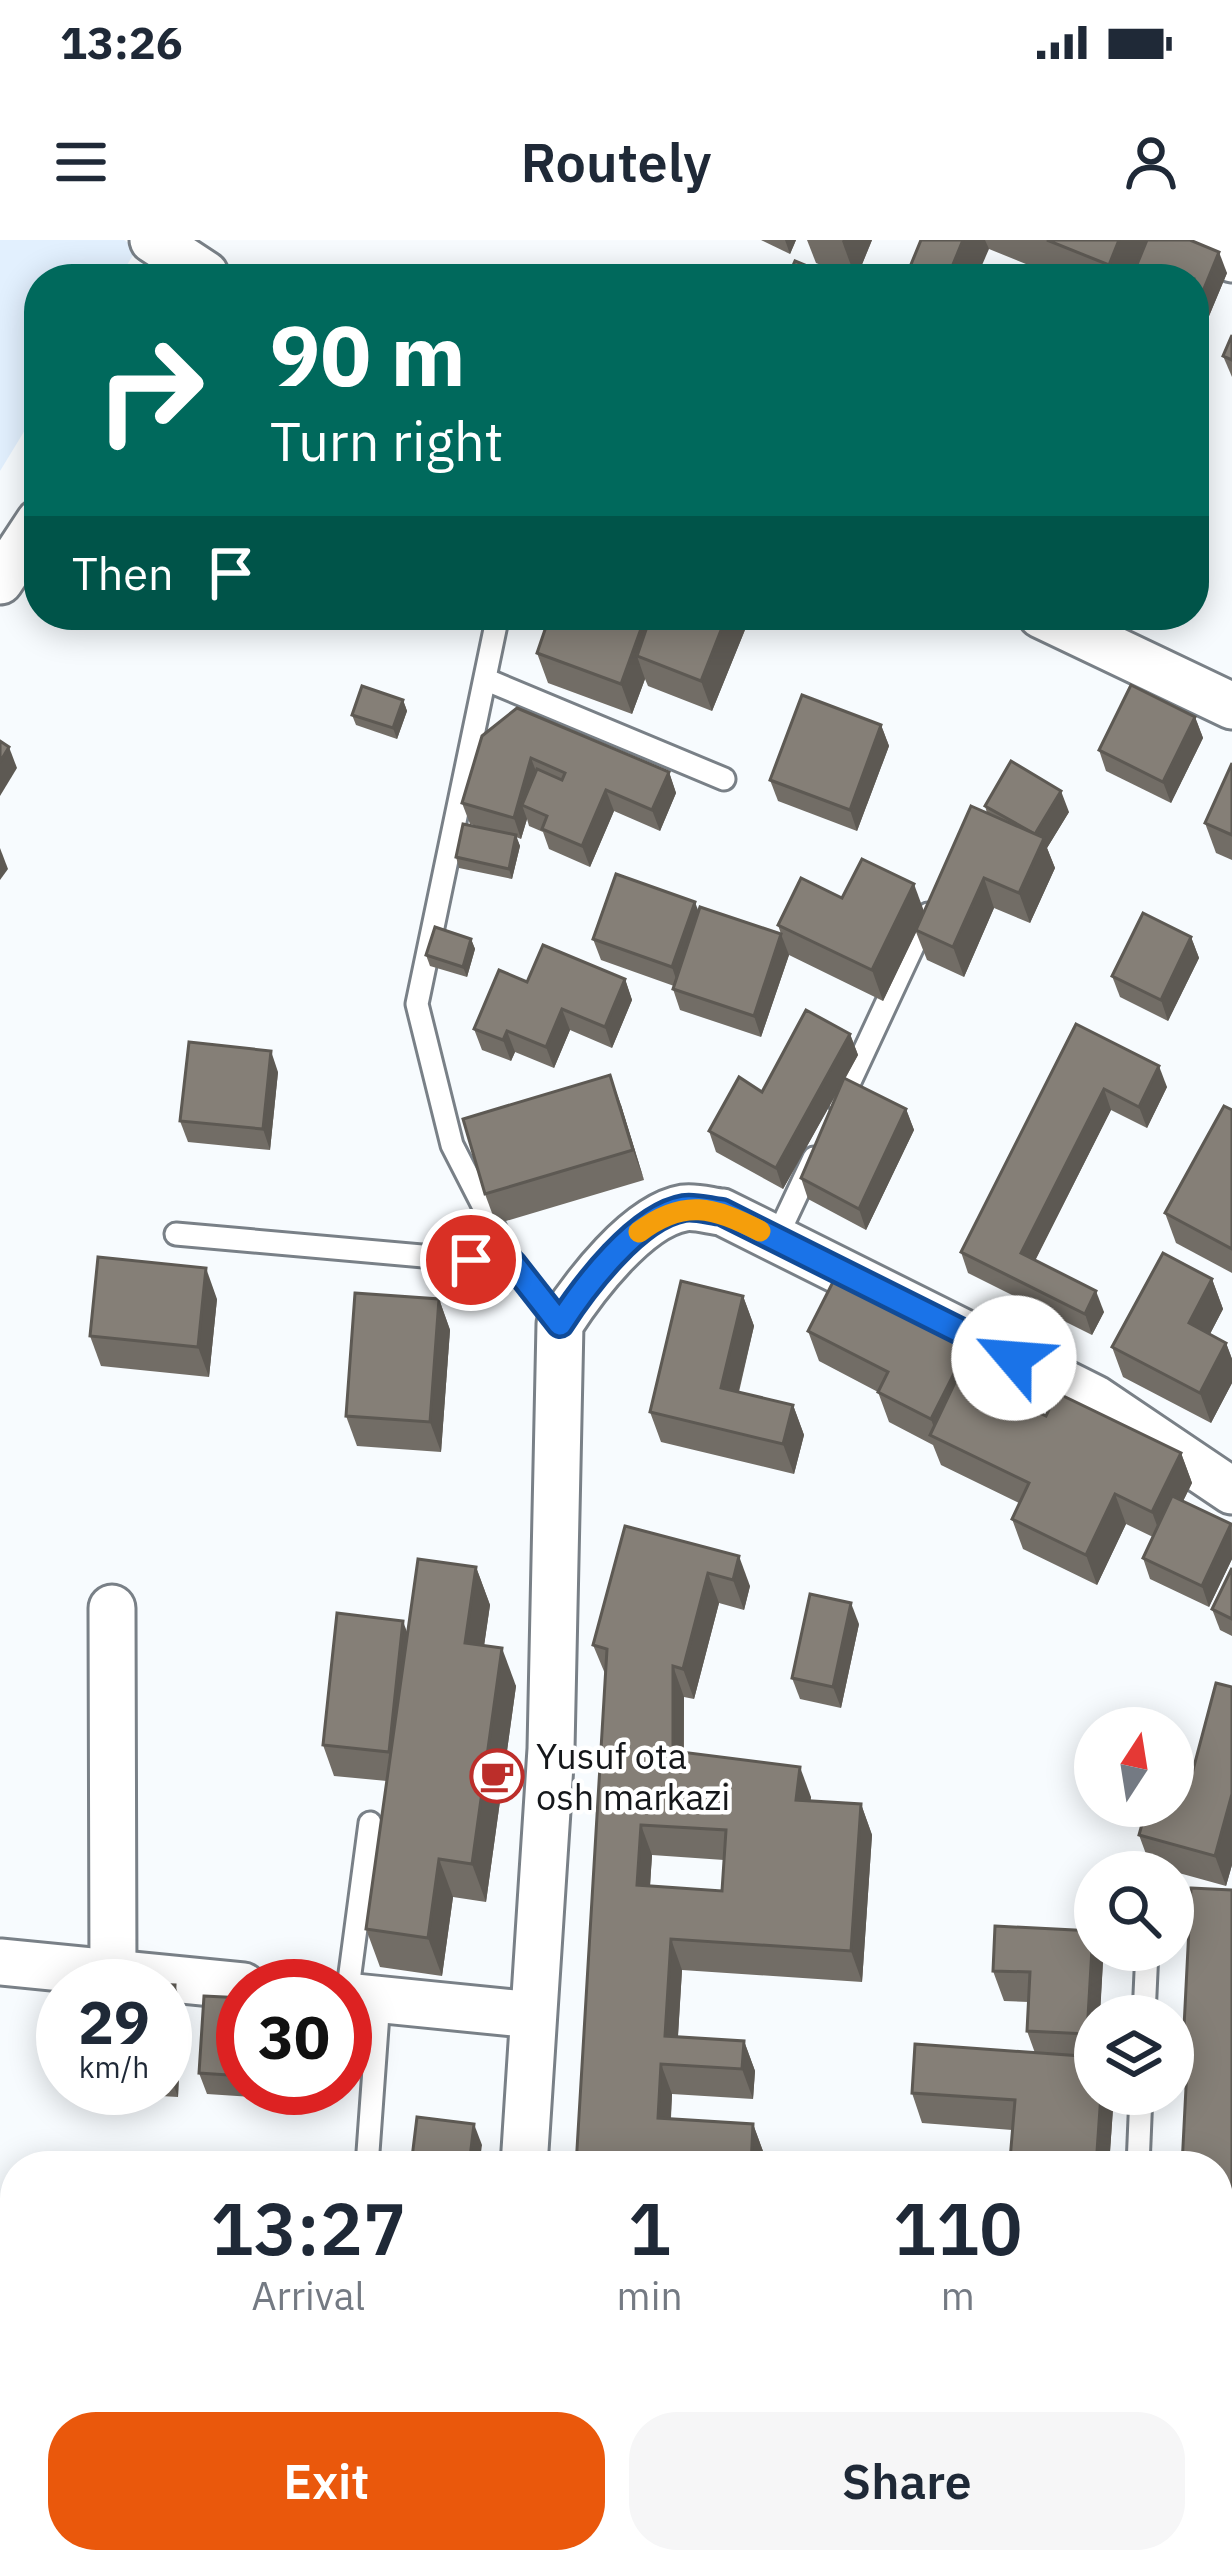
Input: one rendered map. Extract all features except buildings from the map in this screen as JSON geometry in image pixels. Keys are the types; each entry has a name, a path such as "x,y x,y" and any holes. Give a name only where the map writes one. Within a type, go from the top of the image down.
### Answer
{"street":[{"path":"153,240 211,264"},
{"path":"1194,240 1232,259"},
{"path":"0,581 24,545"},
{"path":"1072,630 1232,706"},
{"path":"525,2151 551,1749 560,1324 585,1285 628,1241 684,1208 722,1212 1094,1397 1232,1491"},
{"path":"112,1608 112,1959"},
{"path":"0,1962 36,1966"},
{"path":"372,1999 533,2015"}],"lane":[{"path":"495,630 417,1004 452,1145 513,1264 560,1324"},
{"path":"487,680 724,779"},
{"path":"776,1239 939,892"},
{"path":"176,1234 513,1264"},
{"path":"360,1959 370,1823"},
{"path":"364,2115 366,2151"},
{"path":"1139,2151 1140,2115"}],"shaded area":[{"path":"0,240 124,240 137,249 128,264 24,264 24,432 0,471"}],"slow traffic":[{"path":"639,1232 684,1208 722,1212 760,1231"}],"place":[{"name":"Yusuf ota osh markazi","path":"497,1776"}],"route":[{"path":"471,1260 513,1264 560,1324 585,1285 647,1226 684,1208 722,1212 1014,1358"}]}
